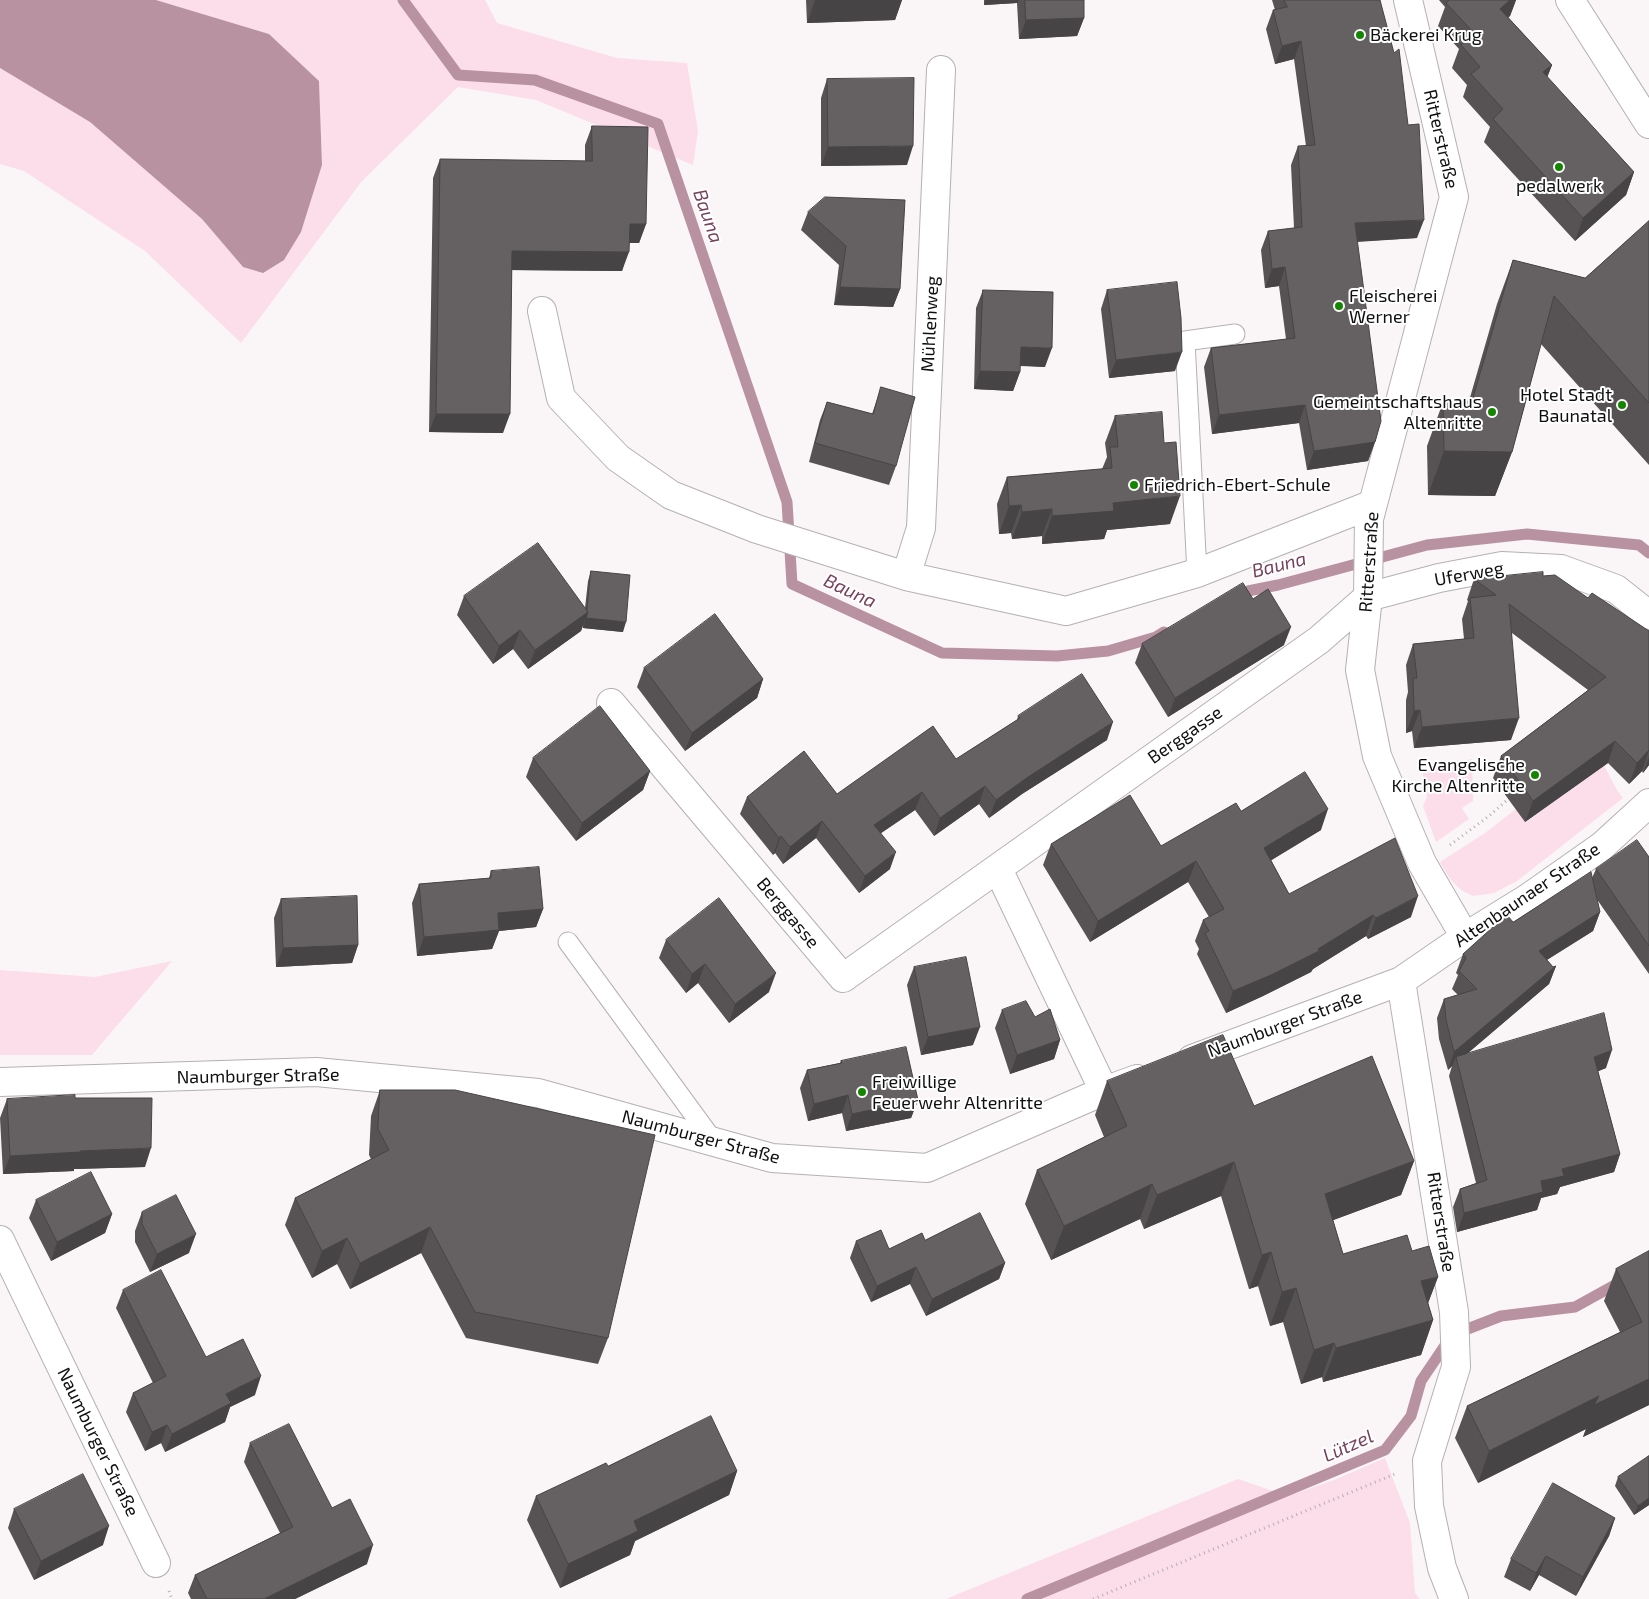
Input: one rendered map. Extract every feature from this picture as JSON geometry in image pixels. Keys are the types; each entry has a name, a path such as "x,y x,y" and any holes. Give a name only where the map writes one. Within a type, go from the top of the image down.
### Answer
{"street":[{"name":"Ritterstraße","path":"1408,0 1454,198 1371,517 1368,587 1360,670 1377,756 1422,863 1465,937"},
{"path":"1570,0 1649,124"},
{"name":"Mühlenweg","path":"906,576 921,528 941,70"},
{"path":"542,311 561,398 618,458 671,495 757,529 906,576 1066,611 1371,517"},
{"name":"Uferweg","path":"1368,587 1440,578 1502,566 1561,569 1616,589 1649,615"},
{"name":"Berggasse","path":"611,703 843,978 1319,640 1368,587"},
{"name":"Altenbaunaer Straße","path":"1400,981 1465,937 1528,898 1602,846 1649,802"},
{"path":"998,869 1104,1091"},
{"name":"Ritterstraße","path":"1400,981 1454,1312 1456,1367 1427,1461 1429,1506 1442,1568 1454,1599"},
{"name":"Naumburger Straße","path":"0,1082 316,1072 538,1093 772,1158 927,1168 1104,1091 1400,981"},
{"name":"Naumburger Straße","path":"0,1240 156,1563"}],"lane":[{"path":"1197,572 1185,341 1235,334"},
{"path":"568,942 714,1142"}],"path":[{"path":"1444,849 1506,801"},
{"path":"1093,1599 1427,1461"}],"shaded area":[{"path":"0,0 156,0 269,34 319,81 322,165 301,232 284,260 263,273 243,267 202,219 90,122 0,68"},
{"path":"156,0 485,0 497,23 617,58 687,63 698,131 693,165 536,100 458,87 362,181 241,343 145,251 24,171 0,164 0,68 90,122 202,219 243,267 301,232 322,165 319,81 269,34"},
{"path":"1600,758 1623,798 1517,881 1494,893 1473,896 1461,890 1450,879 1440,862 1485,833 1516,809 1526,822 1579,783"},
{"path":"1472,759 1473,801 1462,808 1469,819 1436,842 1423,806 1427,797 1422,770"},
{"path":"172,961 92,1055 0,1055 0,970 95,977"},
{"path":"1385,1458 1410,1523 1415,1593 1420,1599 946,1599 1238,1479 1288,1496 1334,1480"}],"building":[{"path":"1025,0 1084,0 1084,18 1026,20"},
{"path":"1284,0 1380,0 1394,53 1399,49 1408,125 1419,124 1424,220 1355,223 1381,421 1375,442 1314,451 1305,405 1219,415 1211,348 1295,338 1285,267 1272,269 1268,231 1302,227 1298,146 1315,145 1301,41 1282,46 1273,10 1287,7"},
{"path":"1450,0 1510,0 1500,9 1552,65 1543,72 1634,172 1583,218 1493,119 1503,109 1471,74 1480,67 1461,45 1474,33 1446,3"},
{"path":"914,78 913,146 828,147 827,79"},
{"path":"592,126 648,127 646,224 630,224 629,252 512,251 510,414 436,414 440,159 592,161"},
{"path":"825,197 905,200 900,289 840,287 846,246 808,212"},
{"path":"1649,221 1649,403 1554,296 1512,452 1444,451 1443,402 1472,401 1513,260 1585,278"},
{"path":"1177,282 1182,352 1116,360 1107,290"},
{"path":"983,290 1053,292 1052,348 1021,347 1020,372 980,371"},
{"path":"881,387 915,397 896,466 815,443 827,402 873,414"},
{"path":"1162,412 1164,443 1176,442 1180,496 1113,503 1114,511 1052,516 1052,509 1022,512 1021,505 1009,506 1007,477 1112,468 1110,447 1118,447 1115,416"},
{"path":"538,543 588,612 535,650 520,630 499,646 464,596"},
{"path":"591,571 630,575 626,622 586,618"},
{"path":"1543,572 1543,576 1555,575 1588,598 1592,593 1649,631 1649,750 1637,763 1615,741 1533,801 1501,756 1606,677 1509,604 1519,718 1422,727 1420,710 1414,711 1413,678 1417,678 1413,644 1474,638 1470,598 1496,595 1474,579"},
{"path":"1243,583 1253,599 1268,589 1291,627 1175,698 1142,644"},
{"path":"715,614 763,679 692,733 644,668"},
{"path":"1082,674 1113,722 996,800 985,786 940,818 922,792 874,825 896,852 865,876 822,821 790,847 781,836 779,838 747,797 804,751 837,794 933,726 956,759 1020,718 1018,716"},
{"path":"600,706 650,771 582,823 533,758"},
{"path":"1305,772 1328,809 1264,848 1289,894 1395,838 1418,896 1376,918 1373,915 1318,949 1319,951 1271,975 1233,991 1205,933 1209,931 1203,920 1224,909 1196,861 1098,921 1051,844 1130,795 1161,846 1236,803 1241,811"},
{"path":"1637,840 1649,857 1649,946 1596,869"},
{"path":"539,867 543,909 498,913 499,930 424,937 419,884 491,878 491,871"},
{"path":"1591,872 1600,912 1539,951 1553,967 1556,966 1454,1052 1446,1020 1444,999 1477,989 1459,971 1466,958 1463,954 1505,916 1507,915 1513,922"},
{"path":"357,896 358,945 283,948 281,899"},
{"path":"719,898 776,973 735,1004 705,964 692,974 666,940"},
{"path":"966,957 980,1027 928,1037 914,967"},
{"path":"1026,1001 1035,1017 1050,1009 1060,1040 1017,1055 1002,1010"},
{"path":"1604,1013 1612,1050 1594,1057 1620,1154 1562,1169 1564,1176 1541,1181 1543,1192 1464,1213 1460,1189 1487,1180 1456,1057"},
{"path":"1223,1035 1254,1106 1372,1056 1414,1161 1325,1194 1343,1254 1407,1235 1412,1251 1429,1246 1438,1277 1421,1281 1433,1320 1336,1348 1334,1343 1314,1350 1296,1288 1282,1292 1271,1252 1262,1255 1234,1162 1157,1195 1152,1184 1064,1226 1037,1170 1127,1126 1107,1081"},
{"path":"906,1047 918,1100 852,1114 848,1095 814,1104 807,1070"},
{"path":"380,1090 455,1090 655,1135 608,1338 475,1312 430,1227 360,1263 347,1238 322,1251 295,1198 389,1150 378,1129"},
{"path":"75,1095 75,1098 152,1098 151,1148 10,1156 7,1099"},
{"path":"91,1172 112,1214 57,1242 36,1200"},
{"path":"176,1195 196,1234 157,1254 142,1224 142,1212"},
{"path":"980,1213 1005,1263 932,1299 916,1267 877,1286 856,1241 881,1230 889,1249 922,1233 925,1240"},
{"path":"1649,1251 1649,1379 1594,1405 1599,1396 1489,1451 1467,1406 1642,1322 1616,1269"},
{"path":"161,1270 206,1357 243,1339 261,1376 226,1394 231,1403 172,1434 167,1425 152,1432 133,1393 166,1376 123,1290"},
{"path":"711,1416 737,1471 634,1521 638,1531 568,1564 536,1496 606,1463 608,1466"},
{"path":"289,1424 332,1508 350,1499 373,1545 264,1599 207,1599 195,1575 293,1527 250,1443"},
{"path":"1649,1456 1649,1498 1638,1506 1618,1477"},
{"path":"83,1474 109,1526 41,1561 14,1509"},
{"path":"1553,1483 1615,1518 1583,1577 1546,1556 1536,1573 1511,1559"}],"waterway":[{"name":"Bauna","path":"403,0 458,75 535,80 658,124 787,502 792,584 942,653 1057,656 1108,651 1156,637 1164,632"},
{"name":"Bauna","path":"1234,597 1248,591 1278,585 1427,545 1527,534 1639,545 1649,553"},
{"name":"Lützel","path":"1027,1599 1385,1450 1411,1416 1421,1381 1452,1335 1501,1316 1575,1307 1622,1281"}],"place":[{"name":"Bäckerei Krug","path":"1360,35"},
{"name":"pedalwerk","path":"1559,167"},
{"name":"Fleischerei Werner","path":"1339,306"},
{"name":"Hotel Stadt Baunatal","path":"1622,405"},
{"name":"Gemeintschaftshaus Altenritte","path":"1492,412"},
{"name":"Friedrich-Ebert-Schule","path":"1134,485"},
{"name":"Evangelische Kirche Altenritte","path":"1535,775"},
{"name":"Freiwillige Feuerwehr Altenritte","path":"862,1092"}]}
